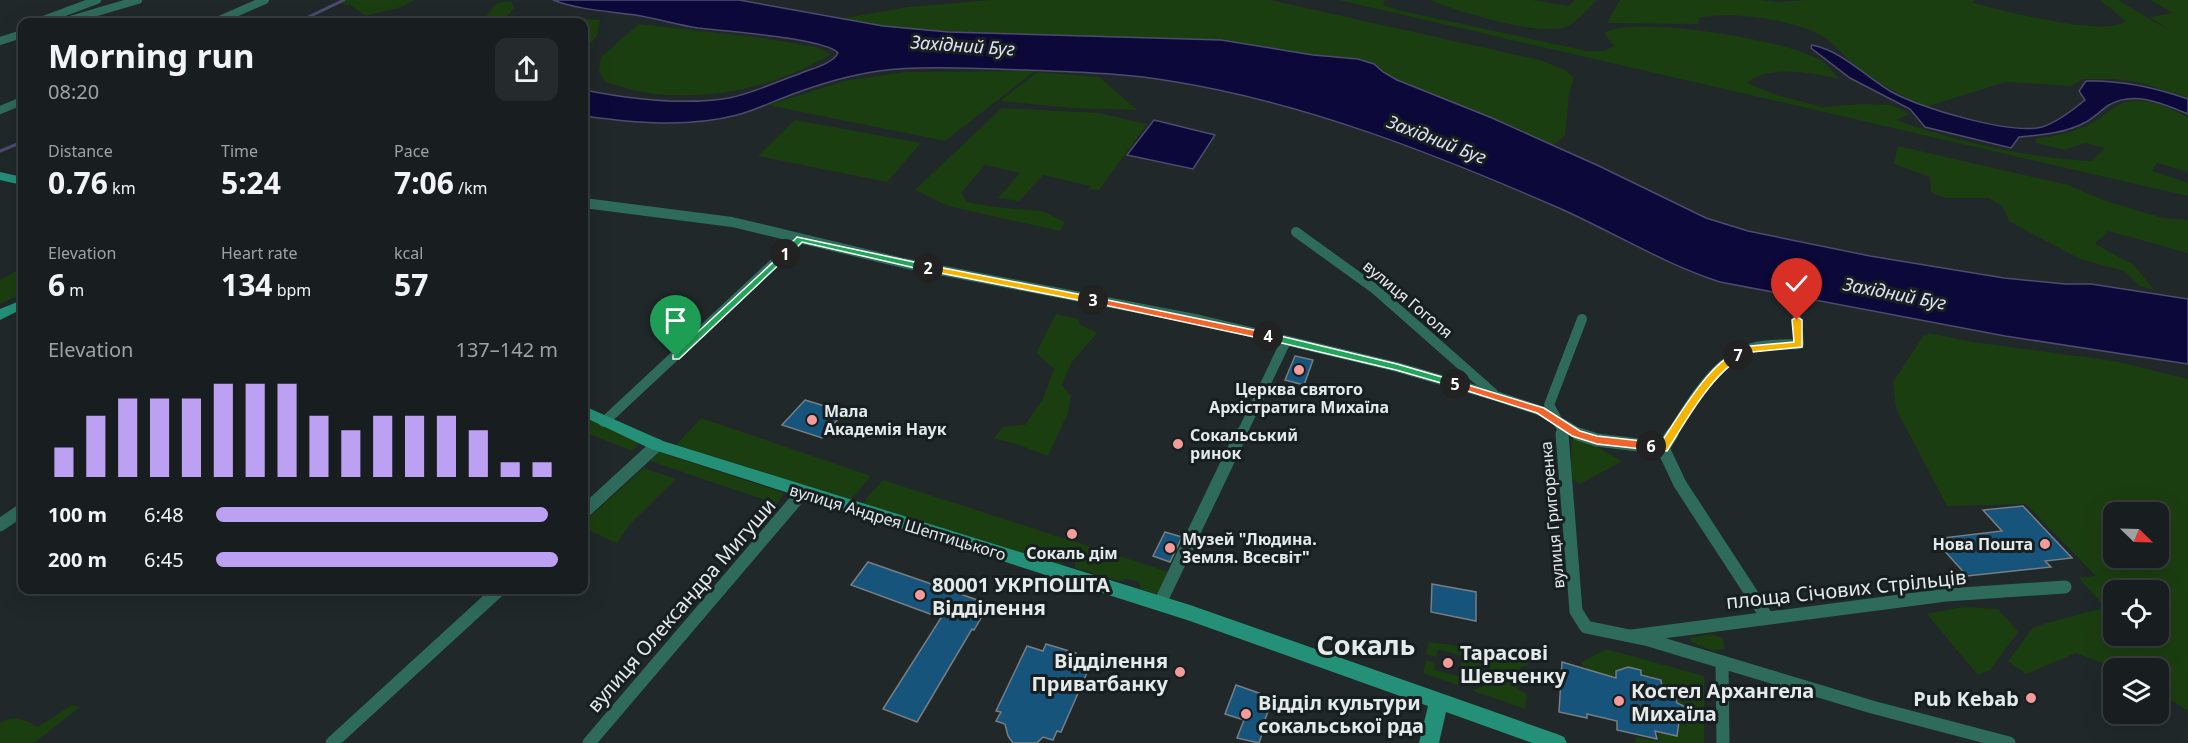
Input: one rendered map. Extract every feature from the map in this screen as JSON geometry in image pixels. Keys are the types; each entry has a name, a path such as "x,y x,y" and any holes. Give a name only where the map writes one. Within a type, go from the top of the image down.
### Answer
{"street":[{"path":"49,18 97,0"},
{"path":"77,18 138,0"},
{"path":"224,18 265,0"},
{"path":"0,41 18,34"},
{"path":"0,110 18,103"},
{"path":"0,176 18,181"},
{"path":"588,204 732,222 903,263 1200,320 1397,367 1496,396 1540,411 1559,421 1576,434 1597,440 1663,448"},
{"name":"вулиця Гоголя","path":"1296,231 1375,289 1496,396"},
{"path":"604,422 800,239"},
{"path":"0,315 18,306"},
{"name":"вулиця Григоренка","path":"1576,610 1559,421 1549,405 1582,319"},
{"path":"1663,448 1696,397 1729,360 1750,349 1798,344 1797,320"},
{"path":"1160,603 1286,341"},
{"name":"вулиця Андрея Шептицького","path":"588,413 657,445 1160,603 1557,743"},
{"path":"588,508 657,445"},
{"path":"1663,448 1680,484 1766,616"},
{"name":"вулиця Олександра Мигуши","path":"588,743 803,492"},
{"path":"0,525 18,513"},
{"name":"площа Січових Стрільців","path":"1632,636 1766,616 1946,595 2065,587"},
{"path":"332,743 495,594"},
{"name":"площа Січових Стрільців","path":"1576,610 1586,627 1616,635 1632,636 1872,707 2009,743"},
{"path":"1722,662 1723,743"},
{"path":"1429,743 1439,701"}],"green space":[{"path":"347,0 415,0 366,16 350,5 340,4"},
{"path":"991,0 1270,0 1540,60 1565,70 1574,78 1569,94 1565,135 1550,148 936,36 828,21 908,7"},
{"path":"1339,0 1385,0 1383,5 1402,11 1587,51 1604,51 1614,46 1604,33 1620,28 1645,26 1710,32 1777,45 1803,52 1820,60 1840,79 1817,74 1779,72 1756,77 1747,83 1776,95 1823,107 1862,104 1891,105 1910,114 1896,120 1967,141 2044,157 2092,161 2105,148 2085,143 2065,150 2036,143 2036,139 2086,126 2124,102 2145,101 2188,117 2188,172 2157,163 2152,171 2188,183 2188,196"},
{"path":"1430,0 1532,0 1569,6 1575,0 1597,0 1574,22 1565,27 1553,29 1518,26 1459,11"},
{"path":"1620,0 1780,2 1975,0 1971,2 2027,16 2074,25 2096,26 2114,25 2126,21 2100,0 2118,0 2170,31 2150,17 2173,13 2150,0 2188,0 2188,98 2138,82 2083,79 2071,86 2006,82 1925,107 1866,74 1833,44 1812,31 1780,21 1727,15 1699,18 1698,24 1607,23"},
{"path":"511,1 514,8 506,18 484,18 497,3"},
{"path":"588,19 600,20 597,36 588,46"},
{"path":"639,24 763,38 816,47 831,54 790,75 768,82 700,95 654,94 605,82 599,71 601,57"},
{"path":"1035,71 945,141 768,105 845,81 905,72"},
{"path":"1038,72 1099,77 1137,110 1071,108 1000,101"},
{"path":"1002,108 1099,113 1147,124 1099,190 1043,175 1019,201 998,198 1020,173 985,165 961,193 967,202 1042,211 1065,222 1060,231 948,206 915,190"},
{"path":"795,120 921,143 887,182 758,156"},
{"path":"1898,146 2068,185 2106,201 2163,218 2188,220 2188,253 2108,231 2095,244 2134,265 2154,290 2140,286 2124,271 2080,259 2010,222 2002,206 1989,198 1945,198 1931,192 1930,177 1894,164"},
{"path":"18,270 18,296 0,304 0,280"},
{"path":"1056,314 1079,319 1079,324 1097,333 1071,363 1062,385 1071,396 1068,413 1048,456 994,438 1003,427 1025,425 1043,399 1054,369 1036,353"},
{"path":"1928,333 1973,342 2114,361 2188,379 2188,711 2169,699 2169,658 2103,658 2103,663 2076,653 2026,674 2008,661 2033,628 2103,608 2103,646 2169,646 2169,580 2103,580 2103,605 2079,578 2096,576 2026,504 1947,506 1896,409 1893,382 1924,335 1927,336"},
{"path":"588,417 640,443 632,451 588,434"},
{"path":"701,418 871,476 851,500 676,445"},
{"path":"1572,437 1593,445 1622,461 1580,484 1571,478"},
{"path":"659,452 784,493 777,504 650,461"},
{"path":"644,468 676,479 630,524 617,543 588,530 588,518"},
{"path":"883,480 1169,572 1162,591 1156,594 1141,589 1139,582 1127,579 1119,581 1075,568 1075,561 1065,559 1061,565 864,504 868,496"},
{"path":"1963,607 1998,609 2018,632 1990,670 1978,675 1927,614"},
{"path":"1712,634 1722,638 1725,649 1714,651 1691,642 1690,638"},
{"path":"1429,642 1472,648 1484,663 1482,677 1461,686 1423,673 1426,660 1435,663 1434,670 1459,676 1462,656 1438,649 1436,657 1426,654"},
{"path":"1482,648 1526,652 1528,666 1521,667 1513,675 1490,669 1488,656"},
{"path":"1606,649 1704,676 1704,743 1635,743 1636,737 1659,742 1658,733 1678,736 1680,723 1688,723 1690,716 1687,707 1678,703 1676,690 1662,686 1661,679 1642,674 1642,669 1625,666 1624,670 1615,670 1614,677 1586,670 1582,662"},
{"path":"1490,675 1513,681 1519,690 1527,694 1525,709 1471,690 1483,686 1488,682"},
{"path":"72,705 80,707 34,743 0,743 0,723 5,720 15,718 38,727"}],"water":[{"name":"Західний Буг","path":"553,0 739,0 883,26 948,32 1221,40 1313,55 1358,59 1374,64 1397,80 1492,118 1599,166 1706,218 1748,231 1870,256 2004,278 2091,284 2188,299 2188,364 2005,336 1720,282 1659,257 1559,208 1465,168 1368,132 1270,102 1152,78 1063,71 896,69 835,80 744,113 699,122 660,123 588,117 588,91 675,101 729,98 821,66 838,53 815,43 795,39 698,28"},
{"path":"1812,45 1843,58 1890,91 1904,98 1943,112 1988,124 2028,128 2048,125 2085,100 2079,91 2086,81 2125,83 2188,99 2188,114 2149,100 2129,99 2109,105 2089,120 2070,129 2019,137 2011,148 1925,127 1910,109 1850,78 1811,48"},
{"path":"1154,120 1215,135 1193,169 1127,155"}],"building":[{"name":"Церква святого Архістратига Михаїла","path":"1295,356 1313,360 1304,385 1285,380"},
{"name":"Мала Академія Наук","path":"805,400 844,412 822,438 782,425"},
{"path":"2023,506 2072,558 2045,561 2051,567 1967,576 1934,539 2002,531 1983,510"},
{"name":"Музей \"Людина. Земля. Всесвіт\"","path":"1165,532 1182,537 1170,562 1153,556"},
{"path":"868,562 989,604 917,722 883,709 941,618 851,585"},
{"path":"1432,584 1476,592 1476,621 1431,612"},
{"path":"1046,644 1076,653 1073,660 1090,666 1061,732 1057,731 1053,740 1043,737 1037,743 1013,743 1008,736 1005,724 996,721 1001,712 996,711 1027,646 1043,651"},
{"name":"Костел Архангела Михаїла","path":"1562,662 1616,678 1616,671 1628,667 1641,670 1641,675 1661,680 1662,687 1675,691 1677,703 1686,707 1690,715 1687,723 1679,722 1677,736 1655,731 1657,739 1617,730 1617,721 1587,714 1587,718 1559,712"},
{"name":"Відділ культури сокальської рда","path":"1236,685 1273,698 1260,733 1262,734 1259,743 1237,738 1244,720 1225,714"}],"waterway":[{"path":"306,18 344,0"},
{"path":"0,151 18,144"}],"place":[{"name":"Церква святого Архістратига Михаїла","path":"1299,370"},
{"name":"Мала Академія Наук","path":"812,420"},
{"name":"Сокальський ринок","path":"1178,444"},
{"name":"Сокаль дім","path":"1072,534"},
{"name":"Нова Пошта","path":"2045,544"},
{"name":"Музей \"Людина. Земля. Всесвіт\"","path":"1170,548"},
{"name":"80001 УКРПОШТА Відділення","path":"920,595"},
{"name":"Тарасові Шевченку","path":"1448,663"},
{"name":"Відділення Приватбанку","path":"1180,672"},
{"name":"Pub Kebab","path":"2031,698"},
{"name":"Костел Архангела Михаїла","path":"1619,701"},
{"name":"Відділ культури сокальської рда","path":"1246,714"}],"district":[{"name":"Сокаль","path":"1366,644"}],"route":[{"path":"676,357 800,239 903,263 1200,320 1397,367 1540,411 1559,421 1576,434 1597,440 1663,448 1696,397 1729,360 1750,349 1771,345 1798,344 1797,320"}]}
